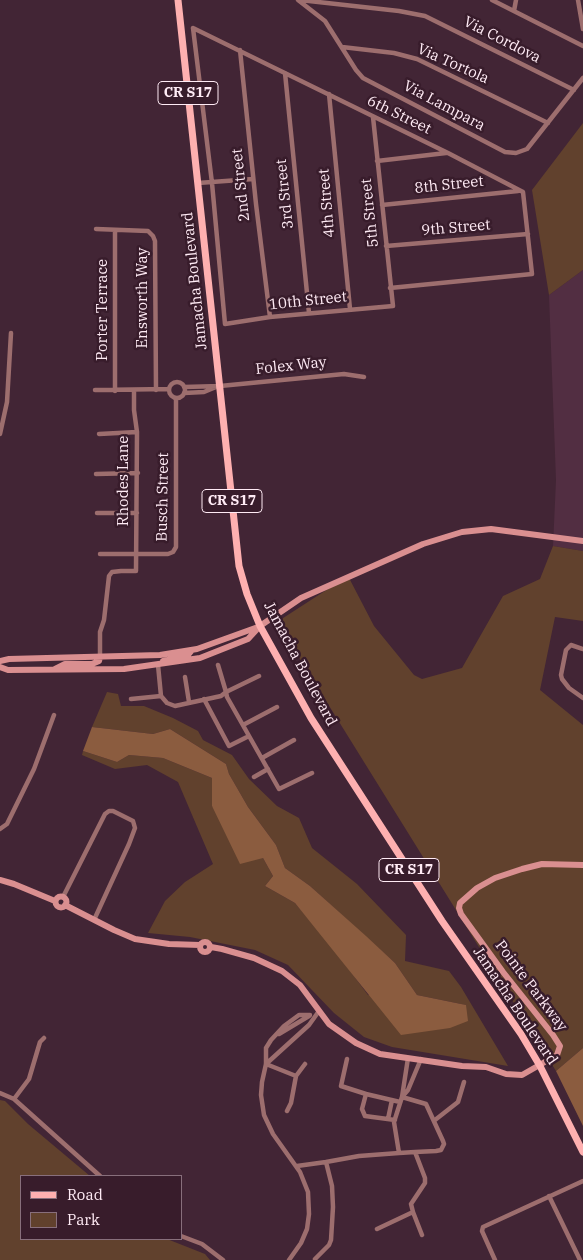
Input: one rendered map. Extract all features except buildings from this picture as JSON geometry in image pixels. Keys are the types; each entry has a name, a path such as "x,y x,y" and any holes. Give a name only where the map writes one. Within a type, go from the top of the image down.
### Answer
{"main road":[{"name":"Jamacha Boulevard","path":"178,0 239,566 247,594 260,626 311,718 442,922 521,1034 540,1066 583,1152"}],"street":[{"name":"Via Lampara","path":"298,0 324,21 363,78 505,152 516,153 527,149 583,78"},
{"name":"Via Cordova","path":"298,0 399,10 425,16 574,90"},
{"path":"492,0 583,46"},
{"path":"514,11 516,0"},
{"path":"578,0 583,29"},
{"name":"6th Street","path":"212,182 193,28 448,153 519,190"},
{"name":"Via Tortola","path":"342,47 368,49 417,59 548,123"},
{"name":"2nd Street","path":"240,50 270,317"},
{"name":"3rd Street","path":"285,73 309,313"},
{"name":"4th Street","path":"329,94 350,309"},
{"name":"5th Street","path":"373,117 393,306"},
{"path":"377,161 448,153"},
{"path":"198,183 253,179"},
{"name":"10th Street","path":"212,182 225,324 270,317 393,306"},
{"path":"390,288 532,274 524,198 523,192 519,190"},
{"name":"8th Street","path":"382,204 519,190"},
{"name":"Ensworth Way","path":"96,229 148,231 155,241 156,390"},
{"name":"Porter Terrace","path":"115,230 115,391"},
{"name":"9th Street","path":"386,246 528,234"},
{"path":"0,434 7,402 11,333"},
{"name":"Folex Way","path":"220,386 344,374 364,377"},
{"path":"177,382 184,386 220,386 204,392 184,393 176,398 171,395 169,390 171,384 177,382"},
{"path":"184,386 184,393"},
{"path":"95,390 169,390"},
{"name":"Rhodes Lane","path":"100,657 100,632 104,620 109,576 112,572 136,571 138,473 134,391"},
{"name":"Busch Street","path":"100,554 168,554 177,545 176,398"},
{"path":"99,434 137,432"},
{"path":"96,474 138,473"},
{"path":"96,513 137,513"},
{"path":"0,662 9,659 160,655 220,642 260,626 301,598 344,578 423,544 462,532 492,529 583,541"},
{"path":"0,666 8,670 54,670 124,669 158,665 200,658 216,652 248,639 260,626"},
{"path":"583,649 571,645 566,650 561,675 569,688 583,698"},
{"path":"158,665 163,661 187,656 193,649"},
{"path":"54,670 65,664 92,664 98,661 100,657"},
{"path":"158,665 161,696 167,703 175,706 221,696 259,676"},
{"path":"218,666 227,697 279,789 312,773"},
{"path":"185,677 189,702"},
{"path":"131,699 161,696"},
{"path":"204,699 230,746 249,736"},
{"path":"244,725 277,707"},
{"path":"0,829 7,824 34,769 54,715"},
{"path":"262,758 294,740"},
{"path":"254,777 268,769"},
{"path":"0,880 55,901 58,907 65,905 94,920 129,844 135,828 133,821 113,812 109,811 105,814 63,897"},
{"name":"Pointe Parkway","path":"94,920 135,939 169,944 200,945 206,942 210,947 222,948 254,958 282,971 300,985 329,1024 356,1043 380,1054 486,1067 506,1074 522,1075 557,1055 560,1046 461,914 460,903 476,888 495,878 522,869 542,864 583,865"},
{"path":"55,901 58,897 63,897"},
{"path":"63,897 66,900 65,905"},
{"path":"290,1260 304,1236 309,1214 307,1189 297,1166 273,1134 264,1115 261,1096 262,1082 266,1064 266,1048 271,1040 295,1023 319,1012"},
{"path":"266,1064 309,1026 319,1012"},
{"path":"14,1099 29,1079 40,1042 44,1038"},
{"path":"399,1153 395,1120 401,1100 408,1058"},
{"path":"297,1166 359,1156 436,1151 443,1147 443,1141 435,1120 426,1104 392,1100 341,1086 348,1059"},
{"path":"401,1100 406,1094 421,1060"},
{"path":"266,1064 296,1076"},
{"path":"287,1111 291,1103 296,1076 305,1064"},
{"path":"404,1080 411,1082"},
{"path":"435,1120 458,1102 464,1082"},
{"path":"0,1092 14,1099 99,1175"},
{"path":"366,1094 362,1109 365,1116 395,1120"},
{"path":"388,1119 392,1100"},
{"path":"415,1152 425,1178 425,1183 411,1204 422,1235"},
{"path":"315,1259 327,1248 331,1240 334,1207 332,1186 326,1162"},
{"path":"495,1260 482,1231 483,1227 583,1181"},
{"path":"549,1196 580,1260"},
{"path":"377,1229 413,1212"},
{"path":"182,1236 202,1244 223,1260"}],"shaded area":[{"path":"583,270 583,551 553,546 556,480 549,295"},
{"path":"92,727 153,734 170,729 226,764 229,774 248,807 276,845 285,868 310,886 395,963 417,995 466,1005 468,1021 450,1028 401,1035 295,903 265,886 273,876 263,858 240,864 212,806 212,778 163,758 129,755 117,762 83,751"},
{"path":"583,1048 583,1126 556,1071"}],"green space":[{"path":"583,123 583,270 549,295 532,190"},
{"path":"553,546 583,551 583,621 555,617 540,690 583,725 583,1048 556,1071 277,622 348,576 374,626 414,675 422,679 462,668 503,596 540,579"},
{"path":"107,692 118,694 121,706 144,706 173,718 198,731 203,740 232,755 249,779 277,806 299,818 312,848 357,884 406,935 405,961 449,971 461,987 508,1066 392,1047 364,1037 334,1013 288,965 255,950 190,937 148,933 165,901 185,882 213,864 178,782 147,765 115,769 82,755 83,751 117,762 129,755 163,758 212,778 212,806 263,858 273,876 265,886 295,903 333,948 368,995 466,1005 417,995 395,963 310,886 285,868 276,845 248,807 229,774 226,764 170,729 153,734 92,727"},
{"path":"0,1100 5,1101 28,1124 89,1175 20,1175 20,1240 170,1240 205,1254 210,1260 0,1260"}]}
